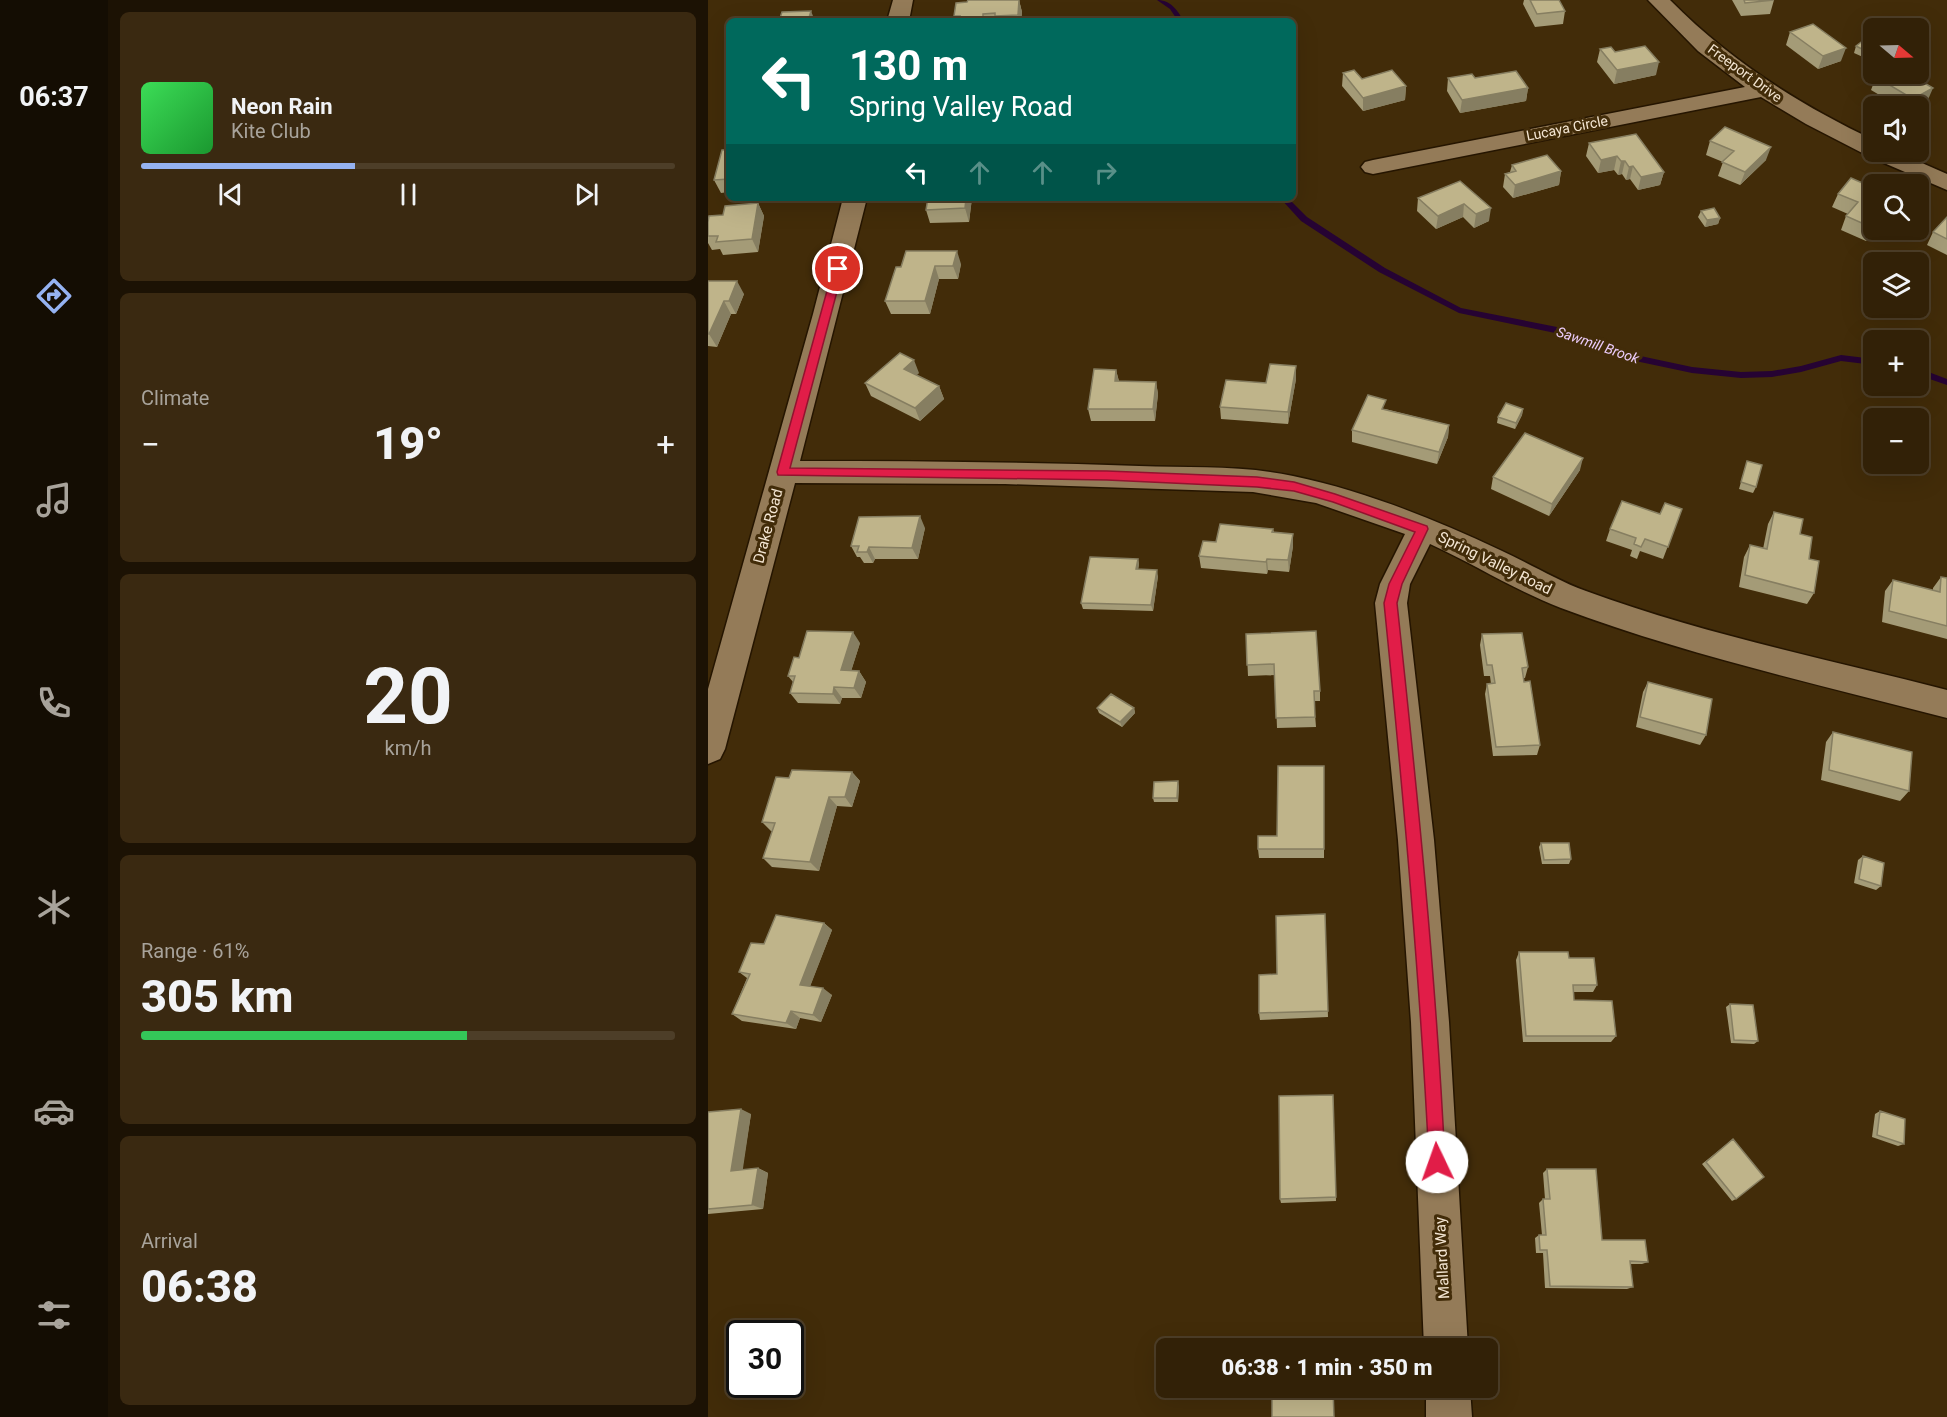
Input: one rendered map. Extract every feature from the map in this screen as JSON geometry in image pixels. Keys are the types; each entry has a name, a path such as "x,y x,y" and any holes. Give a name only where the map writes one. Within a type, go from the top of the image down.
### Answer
{"street":[{"path":"899,18 903,0"},
{"name":"Freeport Drive","path":"1658,0 1713,52 1762,90 1863,143"},
{"name":"Lucaya Circle","path":"1373,167 1762,90"},
{"path":"1900,162 1947,183"},
{"name":"Drake Road","path":"708,749 829,303 854,201"},
{"name":"Spring Valley Road","path":"783,472 1107,475 1270,483 1335,498 1422,529 1466,547 1571,599 1660,629 1947,704"},
{"name":"Mallard Way","path":"1422,529 1395,584 1391,603 1416,840 1430,1022 1446,1338"},
{"path":"1448,1398 1449,1417"}],"building":[{"path":"968,0 1019,0 1018,15 983,14 983,18 954,16 956,3"},
{"path":"1530,0 1559,0 1565,11 1537,14"},
{"path":"1744,0 1774,0 1745,3"},
{"path":"811,11 809,18 780,18 782,12"},
{"path":"1813,24 1846,48 1823,56 1790,32"},
{"path":"1863,41 1863,50 1856,46"},
{"path":"1645,46 1659,62 1617,70 1600,49 1611,47 1615,52"},
{"path":"1354,70 1362,79 1392,70 1406,86 1363,98 1343,73"},
{"path":"1516,71 1528,88 1462,100 1448,78 1472,74 1475,78"},
{"path":"1888,84 1926,84 1933,88 1918,96 1908,96"},
{"path":"1725,127 1771,147 1745,172 1722,162 1734,151 1710,141"},
{"path":"1636,134 1664,172 1641,177 1633,166 1629,167 1617,156 1601,160 1589,143"},
{"path":"722,150 726,150 726,179 714,180"},
{"path":"1547,155 1561,171 1515,185 1505,174 1516,171 1512,165"},
{"path":"1851,178 1863,183 1863,224 1846,216 1858,202 1838,194"},
{"path":"1460,181 1491,208 1476,214 1464,204 1438,216 1418,198"},
{"path":"928,201 966,201 965,208 926,210"},
{"path":"758,203 752,239 716,242 718,236 708,236 709,216 723,215 725,206"},
{"path":"1714,208 1720,218 1707,220 1701,211"},
{"path":"1947,217 1947,239 1933,232"},
{"path":"906,251 957,251 953,266 935,266 925,301 885,301 896,267 901,267"},
{"path":"708,281 737,281 729,301 724,301 709,334 708,334"},
{"path":"900,353 914,360 904,369 939,386 915,408 865,383"},
{"path":"1270,364 1296,366 1288,412 1220,407 1226,380 1266,383"},
{"path":"1094,369 1116,370 1115,381 1156,382 1153,409 1088,409"},
{"path":"1368,395 1386,400 1382,409 1449,425 1439,452 1352,430"},
{"path":"1506,403 1523,409 1516,423 1498,417"},
{"path":"1525,433 1583,458 1552,504 1493,477"},
{"path":"1747,461 1762,465 1756,487 1741,482"},
{"path":"1622,501 1660,514 1665,503 1682,509 1668,547 1645,539 1641,547 1634,544 1636,538 1610,529"},
{"path":"1774,512 1803,519 1800,534 1812,537 1809,559 1819,561 1814,593 1745,575 1750,545 1767,549"},
{"path":"920,516 912,548 869,547 867,552 857,552 859,546 851,546 859,517"},
{"path":"1220,524 1273,529 1272,532 1293,534 1288,560 1267,559 1266,562 1199,556 1203,541 1216,542"},
{"path":"1090,557 1138,559 1136,569 1157,570 1151,605 1081,603"},
{"path":"1941,577 1947,578 1947,626 1889,611 1893,580 1940,592"},
{"path":"807,631 853,632 841,670 859,671 854,688 834,687 833,694 790,693 795,676 788,676 794,657 799,658"},
{"path":"1316,631 1320,691 1314,691 1315,717 1276,718 1274,664 1247,665 1246,634"},
{"path":"1522,633 1528,667 1522,668 1524,682 1530,681 1540,745 1496,747 1487,684 1495,683 1492,665 1487,665 1482,634"},
{"path":"1648,682 1712,699 1706,735 1640,717"},
{"path":"1111,694 1134,708 1120,722 1097,708"},
{"path":"1833,732 1912,752 1909,791 1829,770"},
{"path":"1278,766 1324,766 1324,849 1258,849 1258,836 1277,836"},
{"path":"792,770 852,772 845,797 829,797 810,862 763,858 775,823 762,822 776,777 789,778"},
{"path":"1178,781 1177,798 1153,798 1154,782"},
{"path":"1541,843 1569,843 1571,859 1544,860"},
{"path":"1863,856 1884,863 1881,886 1859,879"},
{"path":"1325,914 1328,1011 1259,1013 1259,975 1277,974 1276,916"},
{"path":"776,915 824,923 800,985 823,988 813,1015 791,1011 786,1023 732,1014 750,974 739,972 751,943 764,944"},
{"path":"1519,952 1568,952 1569,958 1594,958 1597,985 1573,985 1574,1000 1612,1001 1616,1036 1526,1036"},
{"path":"1730,1004 1753,1005 1758,1041 1734,1040"},
{"path":"1333,1095 1336,1197 1280,1199 1279,1096"},
{"path":"741,1109 731,1171 758,1168 752,1205 708,1209 708,1112"},
{"path":"1880,1111 1905,1119 1904,1144 1877,1135"},
{"path":"1733,1139 1764,1177 1736,1199 1706,1162"},
{"path":"1547,1169 1596,1169 1602,1240 1645,1240 1648,1262 1630,1261 1633,1287 1550,1286 1547,1250 1540,1250 1539,1235 1546,1235 1543,1199 1550,1199"},
{"path":"1272,1398 1333,1398 1334,1417 1272,1417"}],"waterway":[{"name":"Sawmill Brook","path":"1160,0 1172,8 1179,18"},
{"name":"Sawmill Brook","path":"1287,201 1304,219 1382,270 1459,310 1562,331 1629,357 1692,370 1741,375 1772,374 1841,358 1863,361"},
{"name":"Sawmill Brook","path":"1929,375 1947,382"}],"route":[{"path":"838,269 783,472 1107,475 1270,483 1335,498 1422,529 1395,584 1391,603 1416,840 1430,1022 1437,1162"}]}
